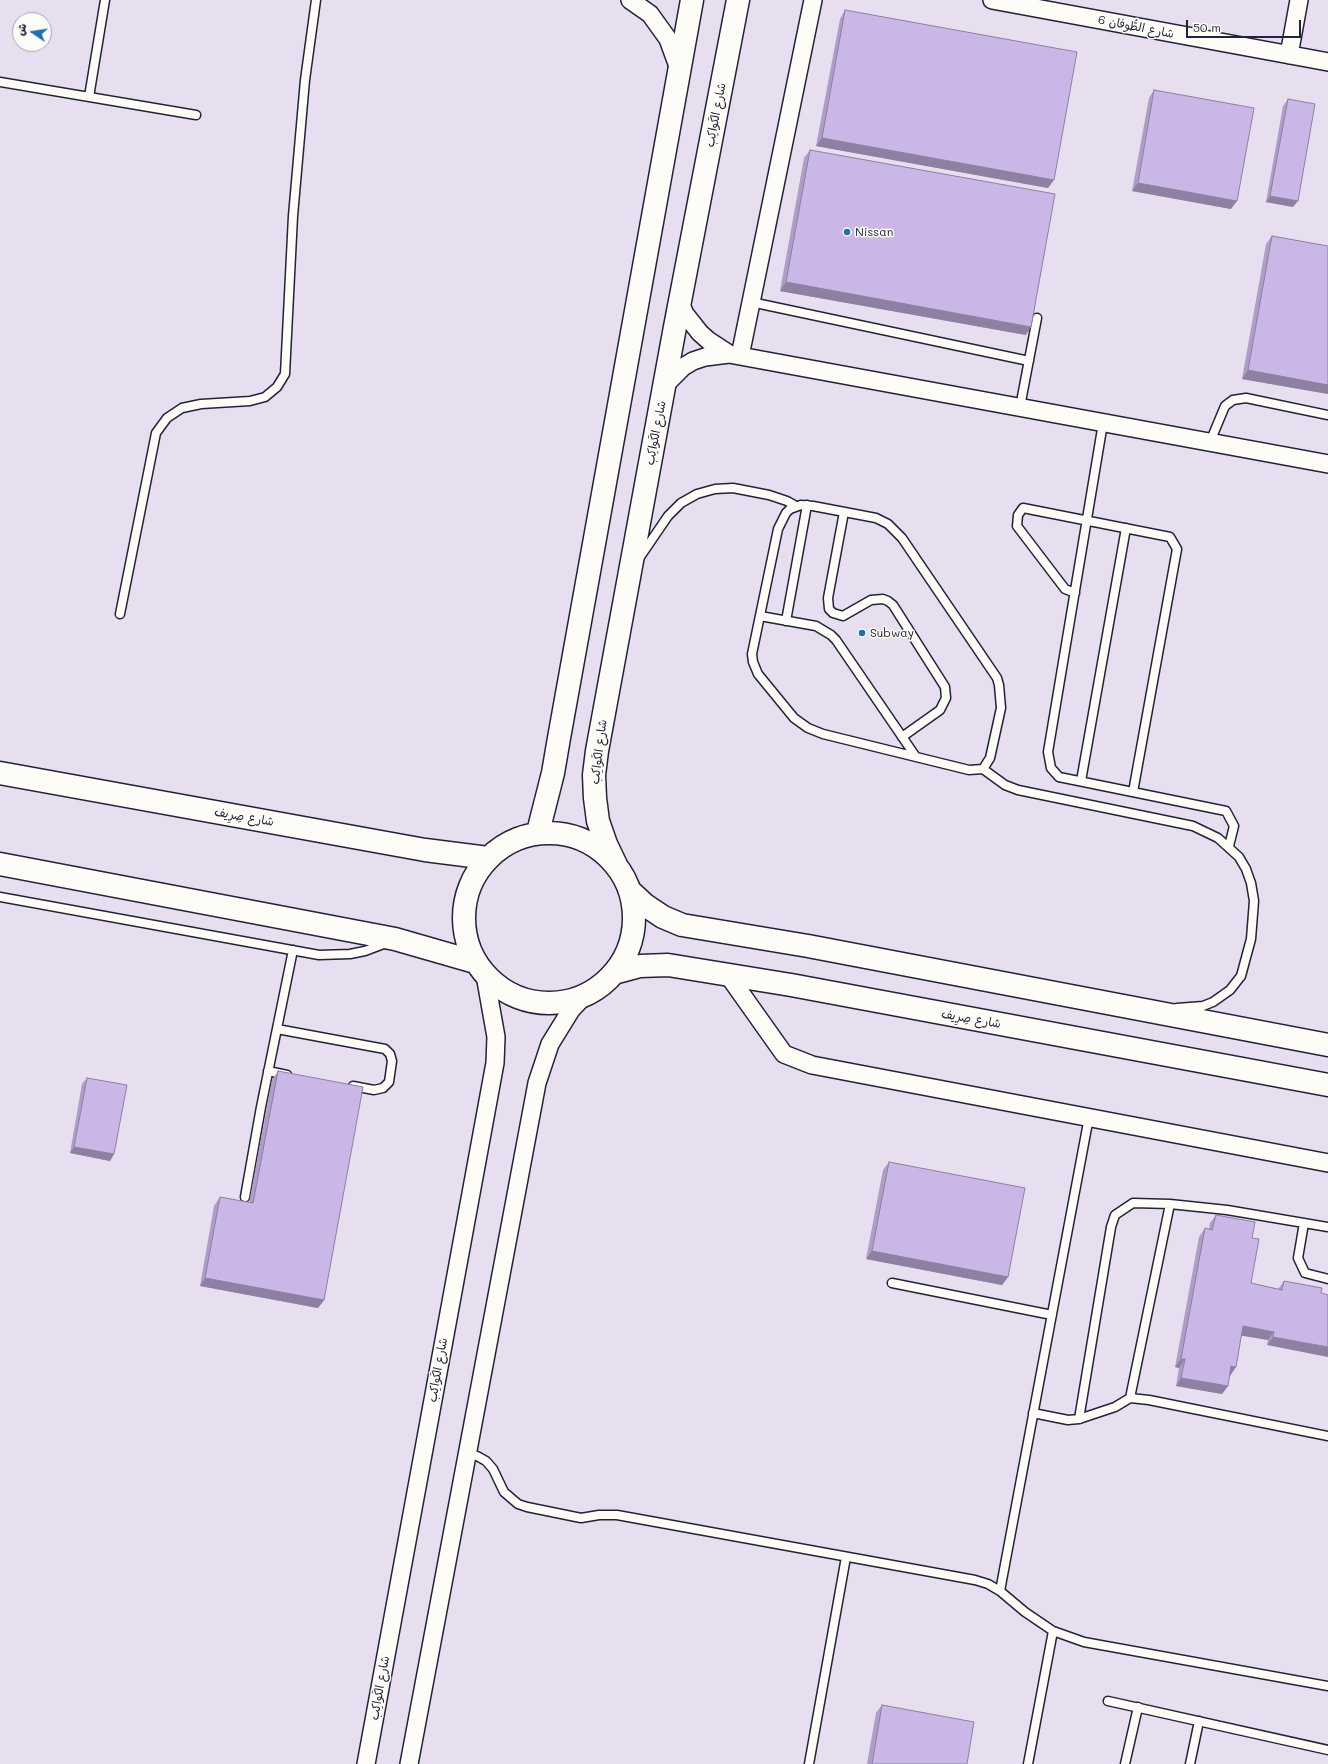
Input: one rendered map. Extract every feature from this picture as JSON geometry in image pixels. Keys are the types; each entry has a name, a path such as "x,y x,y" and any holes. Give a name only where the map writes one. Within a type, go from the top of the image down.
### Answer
{"main road":[{"path":"538,832 553,773 692,0"},
{"name":"شارع الكَواكِب","path":"616,865 606,844 598,821 594,798 594,775 630,571 738,0"},
{"name":"شارع صِرِيف","path":"0,773 425,850 488,858"},
{"path":"538,832 560,832 582,838 601,849 616,865 630,891 634,908 634,925 630,942 624,958 614,973 600,986 584,996 549,1004 531,1002 508,993 498,987 480,968 466,942 463,919 466,897 474,876 488,858 508,842 519,837 538,832"},
{"path":"0,864 395,939 480,968"},
{"path":"630,891 645,905 663,917 682,925 808,946 1328,1045"},
{"name":"شارع صِرِيف","path":"614,973 640,966 661,965 728,975 1328,1085"}],"street":[{"path":"630,0 650,14 668,39 679,69"},
{"path":"735,355 751,302 814,0"},
{"name":"شارع الطُّوفان 6","path":"992,0 1328,62"},
{"path":"1289,55 1299,0"},
{"path":"680,303 685,314 700,333 709,341 735,355"},
{"path":"665,385 693,361 705,357 735,355 1328,464"},
{"name":"شارع الكَواكِب","path":"366,1764 495,1063 496,1037 480,968"},
{"path":"728,975 784,1054 812,1065 1328,1163"},
{"path":"409,1764 537,1082 550,1044 571,1010 584,996"}],"lane":[{"path":"90,97 105,0"},
{"path":"120,614 156,433 167,418 182,408 200,404 250,401 265,397 277,387 284,374 293,216 305,80 316,0"},
{"path":"0,82 196,115"},
{"path":"751,302 1029,361"},
{"path":"1020,407 1037,318"},
{"path":"1210,442 1225,406 1233,400 1246,398 1328,415"},
{"path":"1103,422 1048,752 1051,768 1059,777 1226,811 1234,826 1229,846"},
{"path":"630,571 668,516 681,503 697,494 715,489 733,488 751,490 773,496 796,506 807,505 876,518 893,528 902,538 996,678 1001,693 1001,708 990,758 982,769"},
{"path":"786,620 807,505"},
{"path":"796,506 786,513 778,529 752,654 755,668 800,724 823,734 916,757 969,770 982,769 1005,785 1018,790 1193,826 1206,830 1229,846 1246,869 1251,883 1254,901 1251,939 1241,976 1224,996 1203,1006 1136,1009"},
{"path":"1075,593 1065,589 1018,526 1018,515 1023,508 1170,537 1177,549 1133,792"},
{"path":"844,512 828,598 829,609 833,614 843,616 871,600 883,599 888,601 945,687 946,698 940,710 902,737"},
{"path":"1081,781 1126,528"},
{"path":"760,616 816,626 824,630 836,640 916,757"},
{"path":"0,897 319,955 350,954 373,948 395,939"},
{"path":"245,1197 268,1071 293,950"},
{"path":"277,1029 385,1049 390,1054 392,1061 389,1082 383,1088 374,1090 344,1085"},
{"path":"268,1071 298,1077"},
{"path":"1000,1591 1089,1118"},
{"path":"1079,1419 1111,1227 1115,1215 1133,1203 1170,1204 1227,1210 1328,1227"},
{"path":"1130,1398 1170,1204"},
{"path":"1304,1223 1298,1258 1305,1273 1328,1279"},
{"path":"892,1283 1052,1315"},
{"path":"1033,1413 1068,1420 1079,1419 1115,1407 1130,1398 1149,1400 1328,1436"},
{"path":"468,1453 486,1461 493,1468 504,1492 518,1504 527,1507 581,1518 599,1515 617,1515 975,1580 988,1584 1000,1591 1025,1612 1053,1631 1084,1642 1328,1686"},
{"path":"809,1764 846,1557"},
{"path":"1028,1764 1053,1631"},
{"path":"1108,1701 1328,1750"},
{"path":"1125,1764 1138,1707"},
{"path":"1190,1764 1199,1721"}],"shaded area":[{"path":"0,0 1328,0 1328,1764 0,1764"}],"building":[{"path":"845,10 1077,52 1054,180 822,138"},
{"path":"1154,90 1254,108 1237,201 1138,183"},
{"path":"1288,99 1315,104 1298,201 1270,196"},
{"path":"810,150 1055,194 1031,327 786,282"},
{"path":"1272,236 1328,246 1328,385 1248,370"},
{"path":"278,1071 363,1087 324,1300 205,1278 220,1197 253,1203"},
{"path":"87,1078 127,1085 114,1154 74,1147"},
{"path":"889,1162 1025,1188 1008,1277 872,1251"},
{"path":"1216,1215 1255,1222 1252,1238 1259,1239 1251,1283 1282,1290 1284,1281 1322,1288 1321,1293 1328,1295 1328,1347 1273,1337 1274,1332 1243,1326 1236,1367 1231,1366 1228,1386 1181,1378 1185,1359 1181,1359 1205,1228 1212,1230"},
{"path":"882,1705 974,1722 967,1764 872,1764"}],"place":[{"name":"Nissan","path":"847,232"},
{"name":"Subway","path":"862,633"}]}
